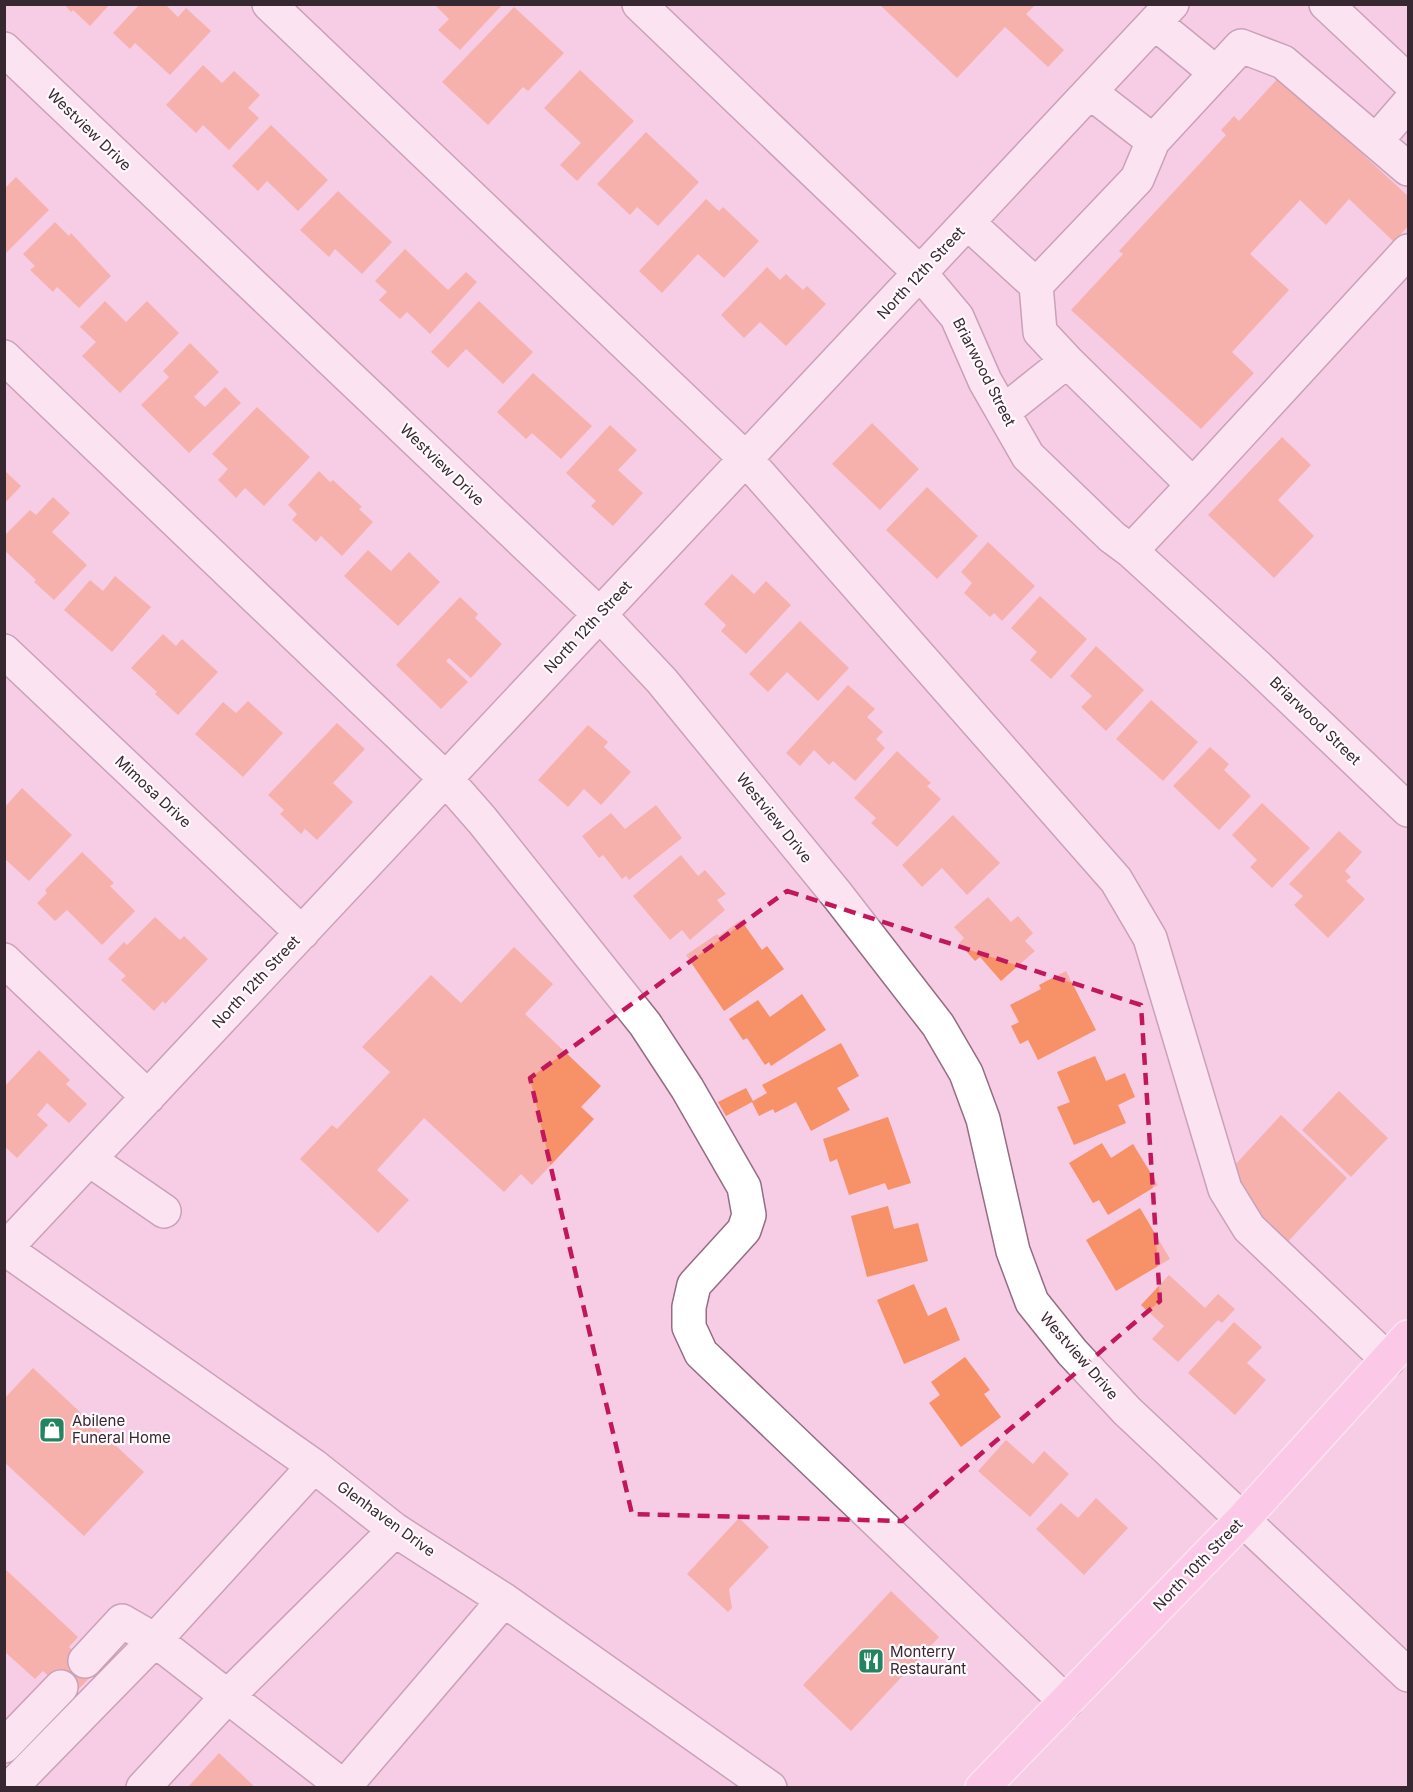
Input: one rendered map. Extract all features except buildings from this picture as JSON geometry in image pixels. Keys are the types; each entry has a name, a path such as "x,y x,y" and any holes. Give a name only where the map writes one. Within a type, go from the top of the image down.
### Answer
{"main road":[{"name":"North 10th Street","path":"982,1788 1242,1520 1398,1349"}],"street":[{"path":"269,4 746,459 1116,880 1150,938 1225,1189 1248,1228 1398,1349"},
{"name":"Briarwood Street","path":"639,4 920,273 957,317 985,381 1028,456 1112,537 1131,551 1258,667 1408,810"},
{"path":"1326,4 1408,81"},
{"path":"1163,14 1215,72"},
{"name":"North 12th Street","path":"5,1249 1163,14"},
{"path":"1036,285 1137,179 1153,141 1241,46 1282,62 1408,169"},
{"name":"Westview Drive","path":"4,49 600,615 662,681 838,896 938,1025 966,1073 983,1119 1013,1251 1032,1302 1072,1352 1126,1411 1408,1675"},
{"path":"1090,92 1153,141"},
{"path":"1376,141 1408,104"},
{"path":"968,223 1036,285 1040,332 1193,485"},
{"path":"1131,551 1408,251"},
{"path":"4,357 446,779 482,820 645,1024 687,1088 744,1187 749,1215 744,1230 694,1285 689,1307 689,1327 701,1353 1066,1702"},
{"path":"1003,412 1067,361"},
{"name":"Mimosa Drive","path":"4,651 302,933"},
{"path":"4,960 148,1097"},
{"path":"90,1160 164,1211"},
{"name":"Glenhaven Drive","path":"5,1249 314,1466 395,1530 504,1600 770,1788"},
{"path":"14,1780 155,1640 314,1466"},
{"path":"143,1788 227,1697 395,1530"},
{"path":"85,1661 122,1621 155,1640 344,1787 504,1600"},
{"path":"4,1746 61,1687"}],"highlighted area":[{"path":"787,891 1141,1005 1160,1301 902,1521 632,1514 530,1078"}],"place":[{"name":"Abilene Funeral Home","path":"52,1430"},
{"name":"Monterry Restaurant","path":"871,1661"}]}
